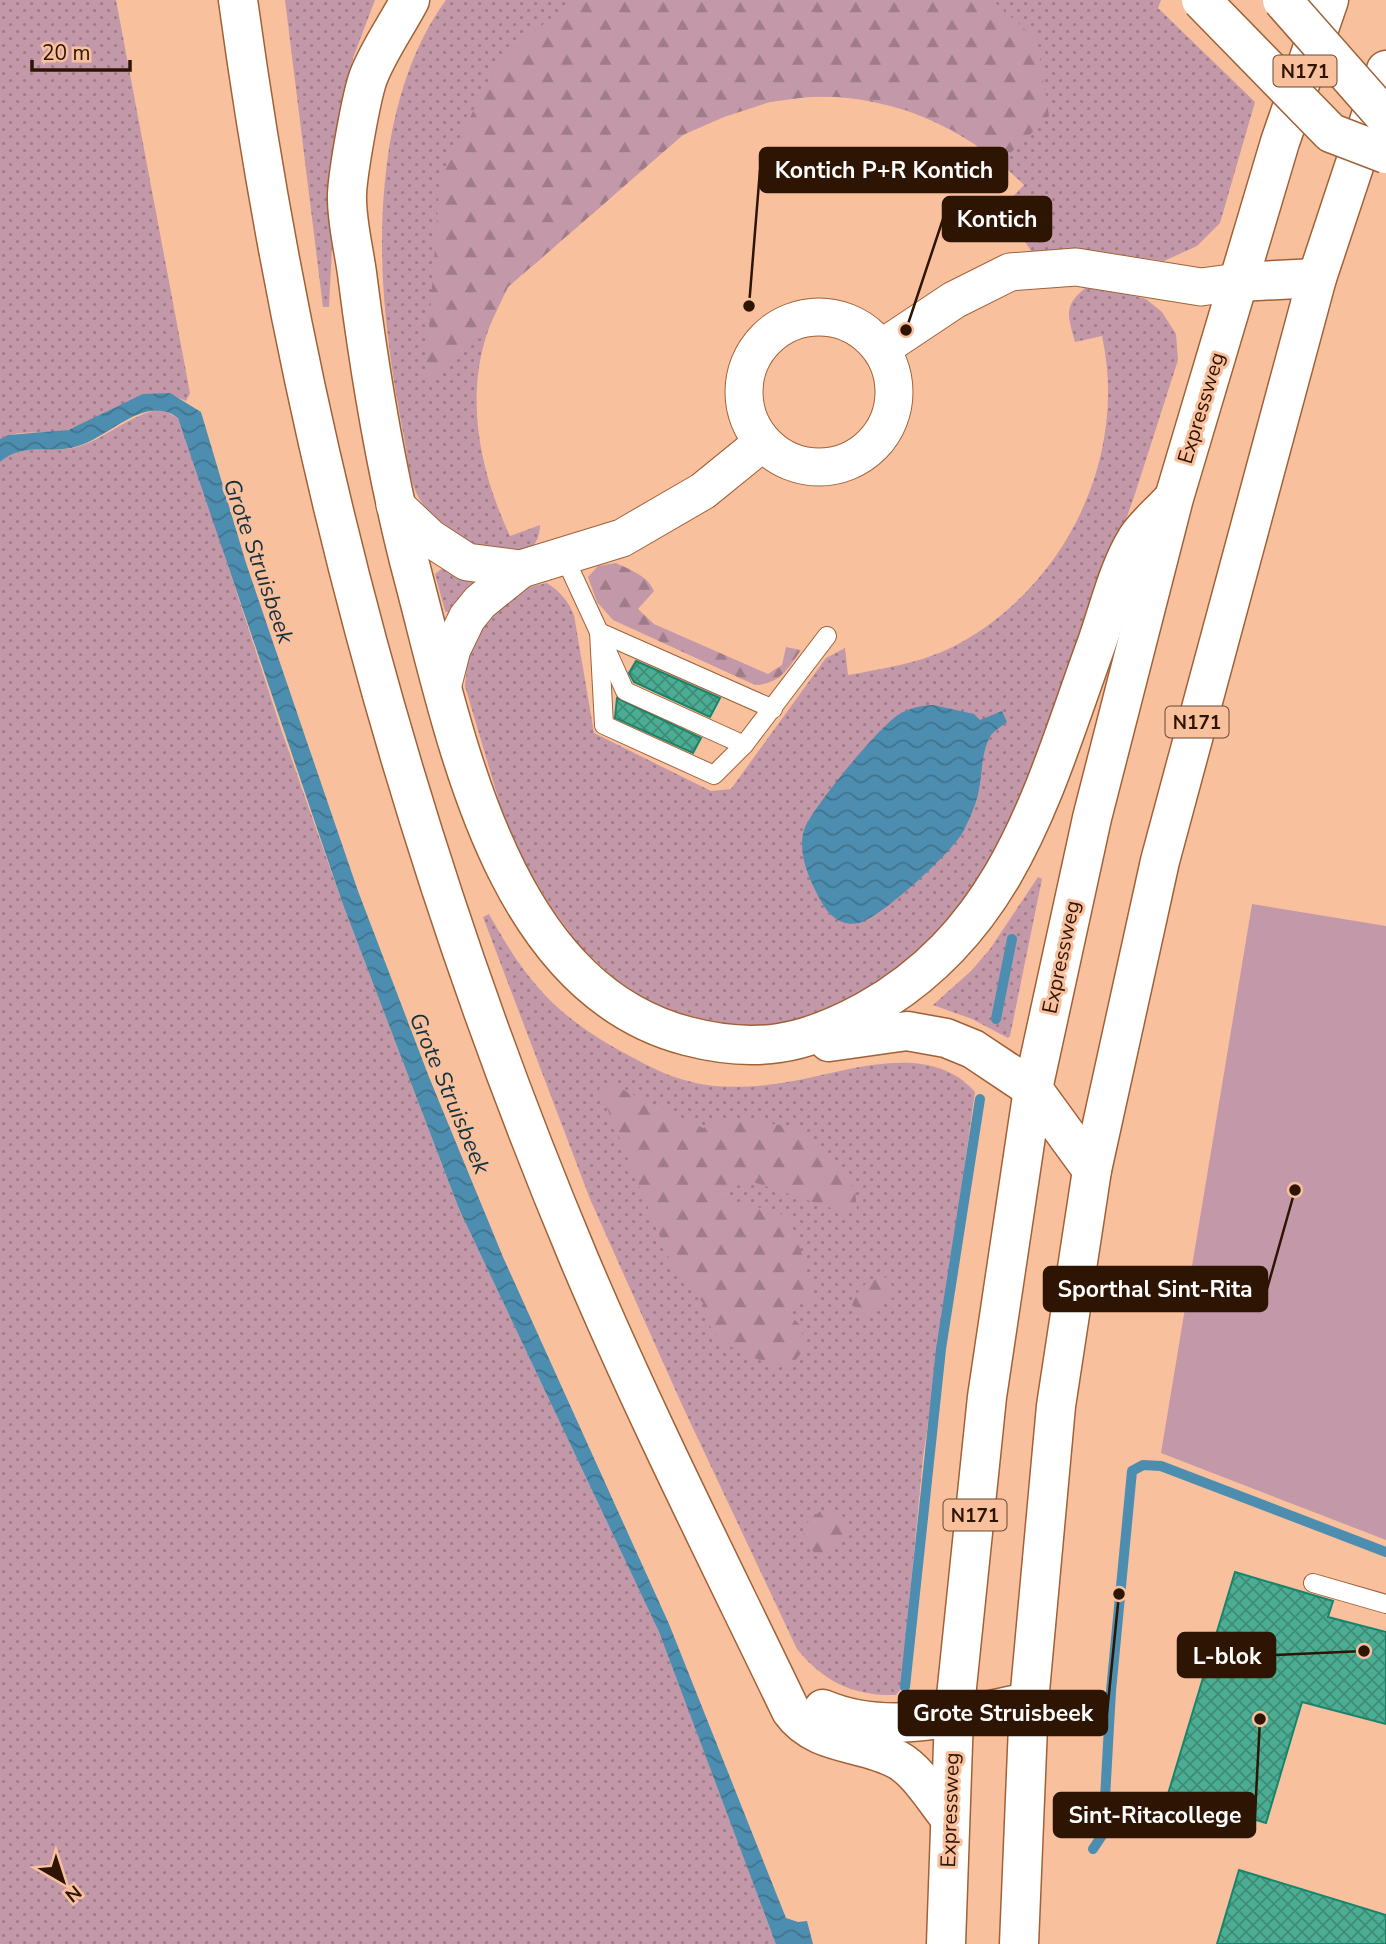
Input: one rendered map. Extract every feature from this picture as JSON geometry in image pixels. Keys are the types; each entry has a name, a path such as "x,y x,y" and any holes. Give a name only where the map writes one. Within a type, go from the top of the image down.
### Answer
{"highway":[{"path":"239,0 274,230 323,470 352,586 432,863 497,1048 579,1259 632,1379 791,1711 804,1726 824,1737 899,1760 949,1817"},
{"path":"410,0 368,79 347,194 368,357 394,505 442,688 490,841 518,893 564,956 589,984 634,1017 680,1034 735,1046 773,1046 801,1040 862,1013 910,982 943,956 1003,879 1034,815 1133,544 1174,498"},
{"path":"1201,0 1331,134 1386,154"},
{"path":"1282,0 1386,118"},
{"name":"Expressweg","path":"946,1944 954,1716 987,1397 1033,1089 1091,818 1174,498 1280,142 1329,0"},
{"name":"N171","path":"1018,1944 1029,1702 1056,1406 1092,1170 1160,861 1317,278 1386,70"},
{"path":"1238,282 1317,278"},
{"path":"801,1040 831,1042 906,1031 946,1038 973,1049 1033,1089 1092,1170"},
{"path":"773,1674 802,1698 857,1719 897,1723 1029,1702"}],"street":[{"path":"882,348 954,300 1010,272 1076,267 1200,287 1238,282"},
{"path":"817,316 838,318 862,329 882,348 896,389 890,423 867,452 844,465 817,469 786,461 762,443 748,421 744,406 744,380 754,354 771,334 790,322 817,316"},
{"path":"442,688 452,649 467,618 480,602 521,569 622,538 704,491 762,443"},
{"path":"394,505 430,538 467,562 521,569"}],"lane":[{"path":"563,554 625,691 744,745"},
{"path":"599,632 773,709"},
{"path":"599,632 604,725 714,775 744,745 827,636"},
{"path":"1313,1583 1386,1604"}],"green space":[{"path":"0,0 116,0 190,393 186,401 170,396 141,398 69,429 8,435 0,439"},
{"path":"285,0 375,0 353,58 337,148 329,307 323,307"},
{"path":"446,0 1161,0 1158,8 1255,102 1220,223 1197,246 1164,261 1095,251 1033,254 1003,207 1024,185 988,154 949,129 907,111 863,100 819,97 774,101 728,113 684,134 663,149 604,204 514,280 500,301 484,343 478,371 478,427 482,455 510,536 540,525 534,544 528,549 513,553 504,552 463,542 443,528 420,500 409,469 387,332 382,231 390,142 394,120 414,57"},
{"path":"574,0 992,0 1037,40 1049,116 1001,162 967,137 930,119 903,107 862,98 815,96 770,102 724,117 683,135 508,287 486,333 425,383 440,177 500,58"},
{"path":"1089,285 1146,299 1162,312 1176,334 1178,360 1134,497 1023,807 940,941 846,1008 769,1026 727,1025 695,1019 648,1001 614,978 580,946 551,907 521,856 501,808 465,686 468,654 482,623 524,588 547,583 564,597 574,615 594,733 711,791 731,789 826,658 845,648 848,675 906,664 947,650 998,617 1031,586 1059,551 1081,512 1097,470 1106,426 1108,381 1102,336 1075,342 1069,316 1071,304"},
{"path":"161,409 178,418 184,430 281,729 342,902 459,1209 659,1632 777,1944 0,1944 0,462 27,450 77,447 137,417"},
{"path":"616,563 638,574 651,585 654,591 638,609 654,624 768,674 782,665 786,647 801,650 777,678 755,685 613,620 597,602 588,577 598,566"},
{"path":"445,566 472,579 476,585 449,613 445,611 435,574"},
{"path":"1038,877 1042,879 1010,1036 1008,1038 972,1019 933,1005 971,971 990,949"},
{"path":"1252,904 1386,926 1386,1540 1161,1453"},
{"path":"489,914 531,979 563,1012 603,1041 675,1077 716,1086 755,1086 863,1066 912,1063 935,1067 957,1076 975,1092 923,1458 901,1689 896,1695 866,1693 840,1685 818,1670 797,1649 683,1407 590,1199 483,917"},
{"path":"613,1085 703,1128 728,1118 796,1127 855,1190 857,1211 840,1211 753,1182 728,1188 724,1198 729,1205 760,1208 783,1215 795,1234 813,1299 804,1305 791,1301 787,1312 801,1326 805,1348 792,1365 772,1365 749,1356 724,1343 709,1325 703,1303 672,1266 599,1088"},
{"path":"888,1277 896,1295 867,1317 852,1305 865,1285"},
{"path":"821,1511 840,1513 848,1523 844,1540 825,1560 810,1548 803,1536 807,1524"}],"water":[{"path":"170,393 201,412 246,563 358,891 429,1077 503,1257 669,1624 786,1918 798,1922 807,1921 813,1944 776,1944 659,1632 459,1209 342,902 178,418 166,412 140,414 78,446 18,452 0,462 0,439 8,435 68,430 143,394"},
{"path":"933,705 974,714 980,720 1002,711 1007,722 993,733 987,742 979,790 971,815 956,842 899,897 859,923 841,921 824,906 809,876 803,858 804,830 832,788 889,723 905,711"}],"building":[{"path":"636,661 720,698 710,717 634,682 629,673"},
{"path":"617,698 701,738 693,753 615,718"},
{"path":"1235,1572 1333,1601 1328,1617 1386,1632 1386,1724 1302,1702 1266,1823 1168,1794"},
{"path":"1239,1870 1386,1915 1386,1944 1217,1944"}],"waterway":[{"path":"996,1019 1012,939"},
{"path":"905,1687 941,1349 980,1099"},
{"name":"Grote Struisbeek","path":"1093,1849 1103,1834 1111,1691 1132,1471 1143,1465 1161,1466 1386,1552"}],"place":[{"name":"Kontich P+R Kontich","path":"749,306"},
{"name":"Kontich","path":"906,330"},
{"name":"Sporthal Sint-Rita","path":"1295,1190"},
{"name":"Grote Struisbeek","path":"1119,1594"},
{"name":"L-blok","path":"1364,1651"},
{"name":"Sint-Ritacollege","path":"1260,1719"}]}
